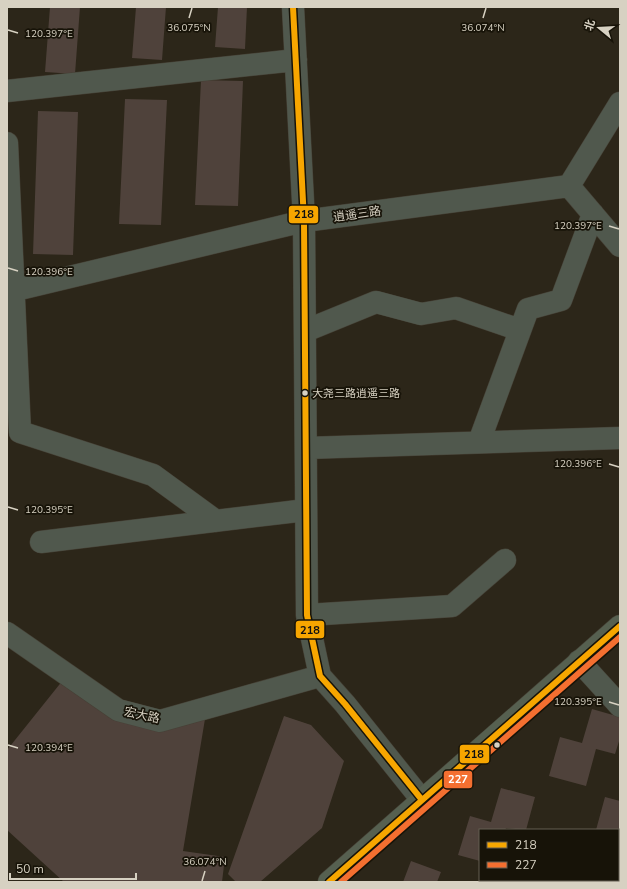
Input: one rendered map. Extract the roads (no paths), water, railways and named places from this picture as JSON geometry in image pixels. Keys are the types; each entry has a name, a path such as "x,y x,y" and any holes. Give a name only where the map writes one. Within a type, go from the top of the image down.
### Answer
{"main road":[{"path":"329,882 620,626"}],"street":[{"path":"293,7 304,221 307,615 320,676 345,704 422,800"},
{"path":"7,91 296,60"},
{"path":"620,103 569,186 620,246"},
{"path":"7,143 11,291 20,432 154,475 216,521"},
{"name":"逍遥三路","path":"11,291 304,221 569,186"},
{"path":"479,442 528,309 561,300 593,214"},
{"path":"305,331 376,302 421,314 456,308 520,330"},
{"path":"306,448 620,438"},
{"path":"41,542 306,510"},
{"path":"307,615 452,606 505,560"},
{"name":"宏大路","path":"7,633 118,710 160,721 320,676"},
{"path":"579,661 620,706"}],"place":[{"name":"大尧三路逍遥三路","path":"305,393"}]}
